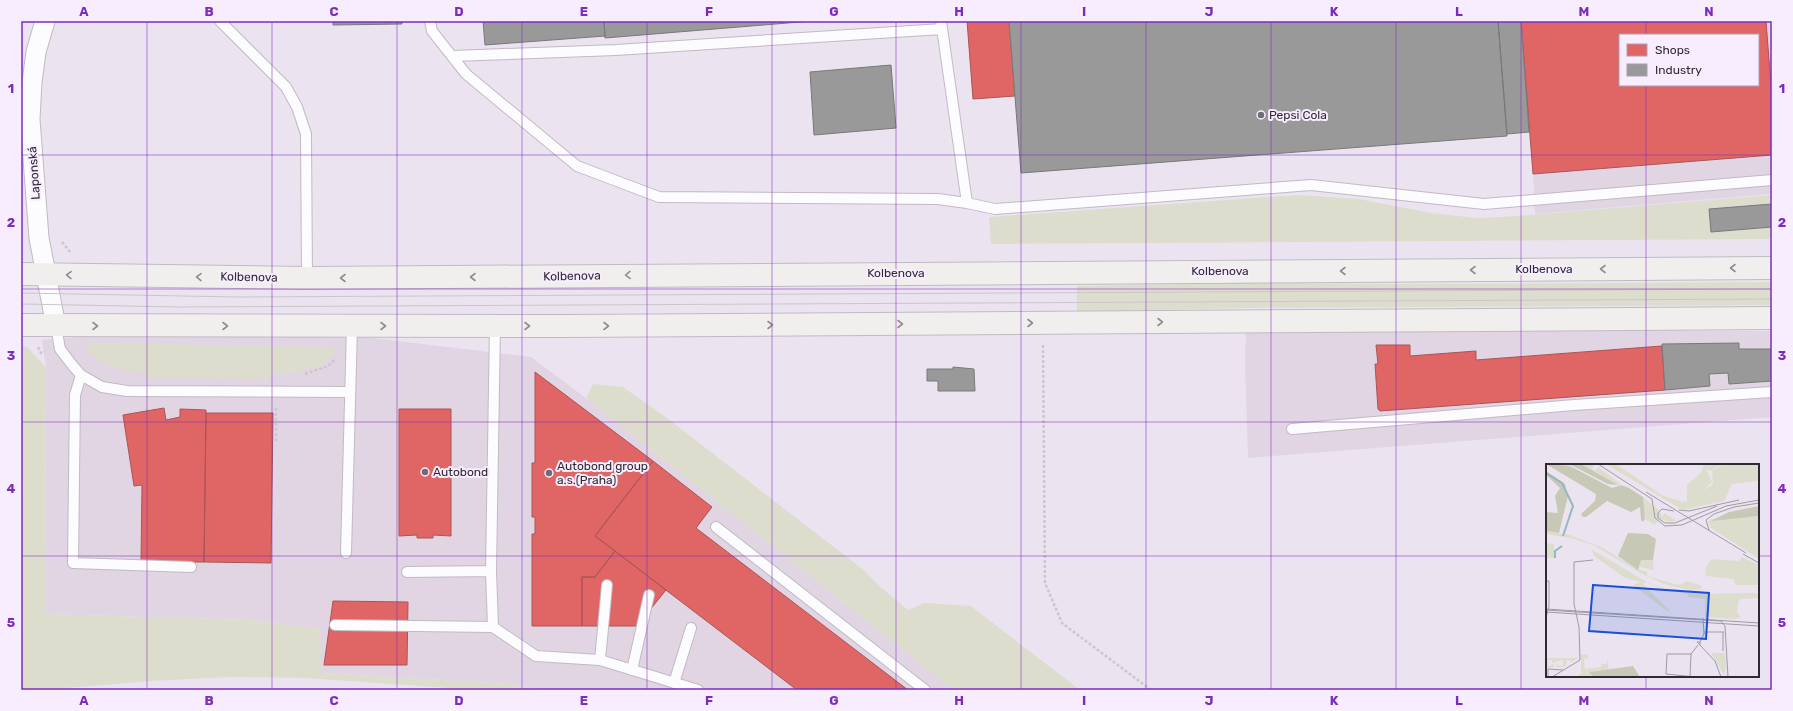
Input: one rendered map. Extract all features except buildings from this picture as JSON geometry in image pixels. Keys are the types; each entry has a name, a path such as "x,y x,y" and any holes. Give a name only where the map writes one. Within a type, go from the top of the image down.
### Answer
{"main road":[{"name":"Kolbenova","path":"21,274 307,278 667,274 1772,268"},
{"path":"21,325 567,326 1772,318"}],"street":[{"name":"Laponská","path":"45,21 36,52 26,108 30,119 39,238 56,326"}],"lane":[{"path":"220,21 286,87 298,107 306,134 307,278"},
{"path":"430,21 432,31 466,74 577,166 659,197 938,199 967,202 996,209 1311,185 1484,204 1772,180"},
{"path":"452,56 616,50 941,25 967,202"},
{"path":"56,326 60,349 81,374 102,387 127,392 350,392"},
{"path":"346,553 352,326"},
{"path":"493,627 491,571 495,326"},
{"path":"81,374 75,396 72,563 191,567"},
{"path":"1292,428 1574,405 1772,392"},
{"path":"716,527 925,690"},
{"path":"407,572 491,571"},
{"path":"600,660 607,585"},
{"path":"632,670 649,594"},
{"path":"335,624 493,627 536,656 600,660 698,690"},
{"path":"674,683 691,628"}],"path":[{"path":"1043,323 1045,583 1062,623 1151,690"}],"shaded area":[{"path":"1521,21 1772,21 1772,194 1535,214"},
{"path":"1298,195 1359,199 1431,213 1477,218 1772,195 1772,204 1709,209 1711,232 1772,227 1772,239 991,244 989,217"},
{"path":"1772,282 1772,305 1246,308 1077,312 1077,286 1245,283 1431,284"},
{"path":"1246,330 1772,331 1772,417 1248,458 1245,362"},
{"path":"79,337 365,337 531,357 586,398 949,686 949,690 540,690 510,684 322,673 319,629 253,620 45,614 46,367 42,340"},
{"path":"90,343 331,347 335,351 333,356 326,361 311,368 269,375 269,379 144,378 144,372 119,369 106,365 85,351 86,346"},
{"path":"21,346 27,347 46,367 45,614 253,620 320,629 322,673 510,684 540,690 477,690 305,678 232,677 150,681 42,690 21,690"},
{"path":"593,384 623,387 663,415 865,571 877,584 908,610 924,603 971,606 1080,690 949,690 949,686 586,398"}],"tram line":[{"path":"21,293 238,297 1772,289"},
{"path":"21,304 178,307 1772,299"}],"place":[{"name":"Pepsi Cola","path":"1261,115"},
{"name":"Autobond","path":"425,472"},
{"name":"Autobond group a.s.(Praha)","path":"549,473"}]}
